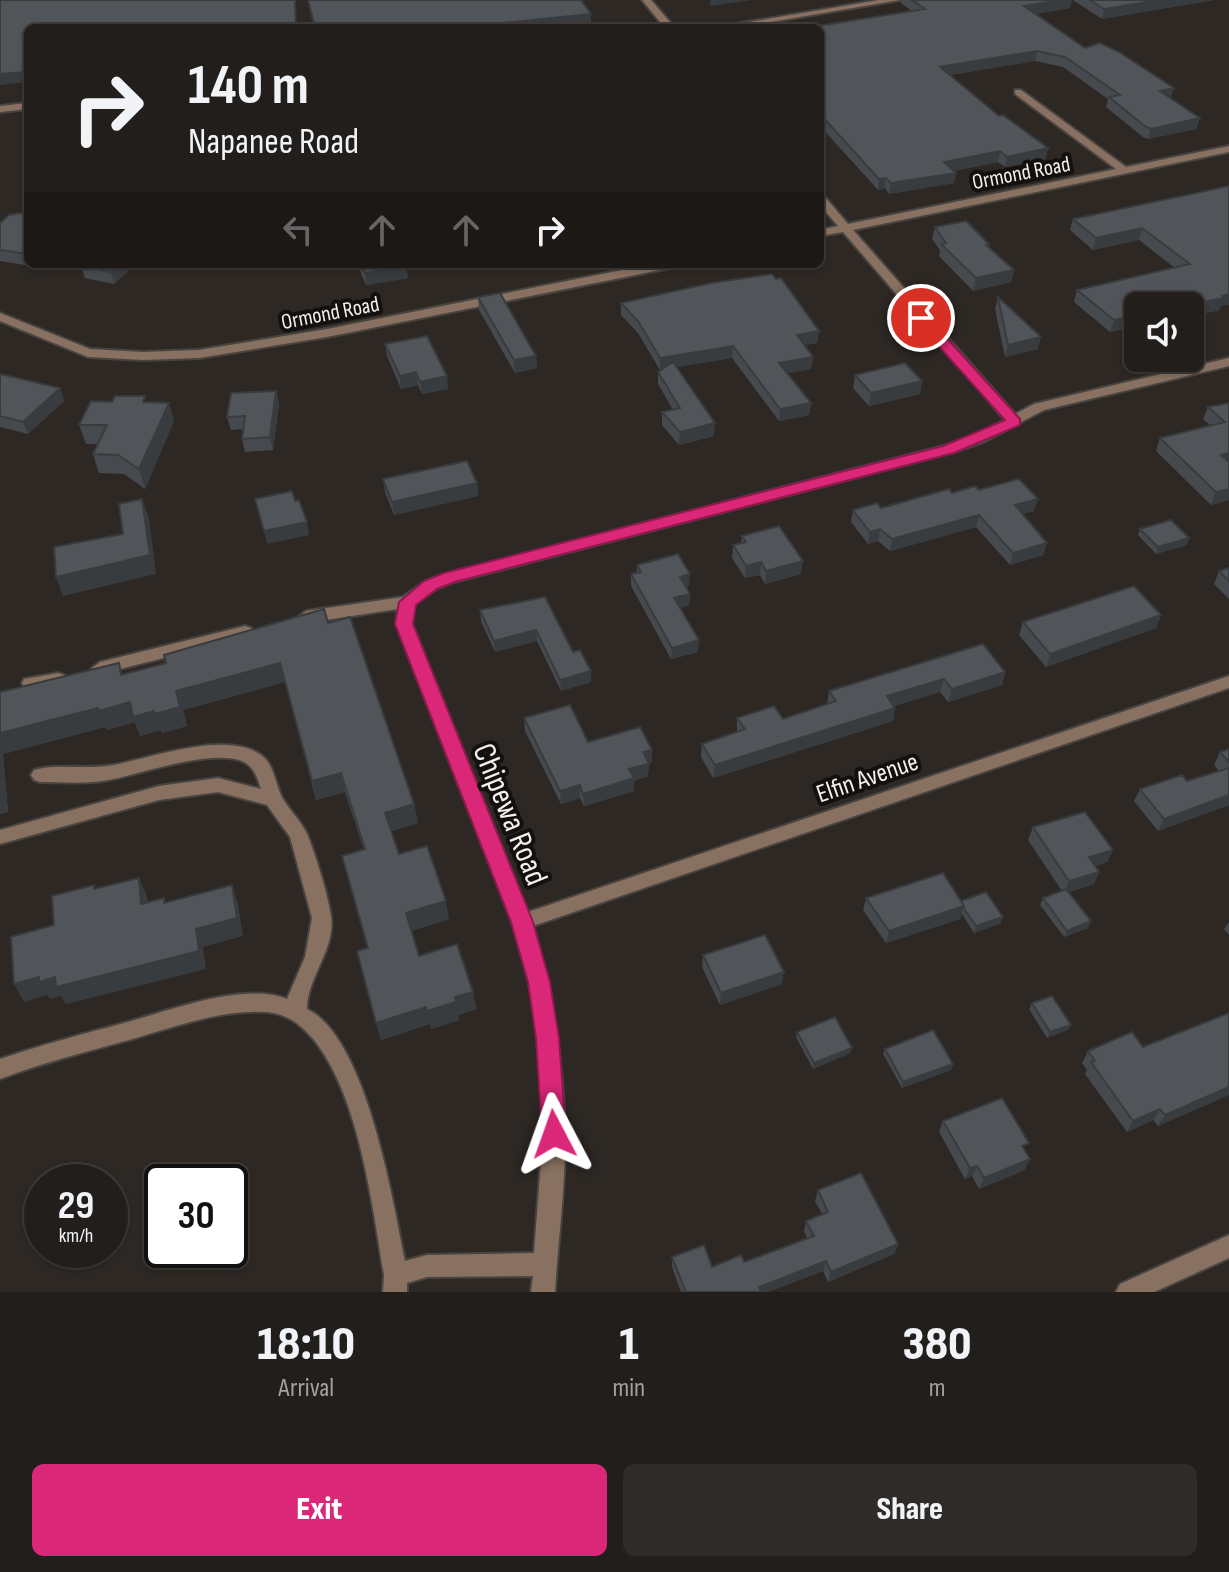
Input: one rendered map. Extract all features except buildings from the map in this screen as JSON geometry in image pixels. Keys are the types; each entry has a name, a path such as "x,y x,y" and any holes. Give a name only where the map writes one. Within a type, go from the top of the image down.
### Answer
{"street":[{"path":"646,0 667,24"},
{"path":"743,24 896,0"},
{"path":"1018,92 1125,171"},
{"path":"0,109 24,106"},
{"name":"Ormond Road","path":"824,232 1229,149"},
{"path":"824,203 1014,422"},
{"name":"Ormond Road","path":"0,317 88,353 131,356 199,354 327,333 650,268"},
{"path":"292,621 323,613 407,602 431,585 450,578 949,449 1014,422 1039,407 1229,362"},
{"name":"Chipewa Road","path":"407,602 404,624 522,922 539,982 548,1038 554,1134 543,1292"},
{"path":"30,683 261,628"},
{"name":"Elfin Avenue","path":"522,922 1229,682"},
{"path":"40,775 99,774 202,752 236,753 253,758 263,769 273,799 298,835 322,918 315,957 297,994 297,1010"},
{"path":"0,837 159,793 218,785 273,799"},
{"path":"0,1069 184,1016 253,1003 275,1003 297,1010 321,1031 358,1101 396,1283 427,1266 543,1264"},
{"path":"1128,1292 1229,1246"}],"route":[{"path":"554,1134 548,1038 539,982 522,922 404,624 407,602 431,585 450,578 949,449 1014,422 921,318"}]}
